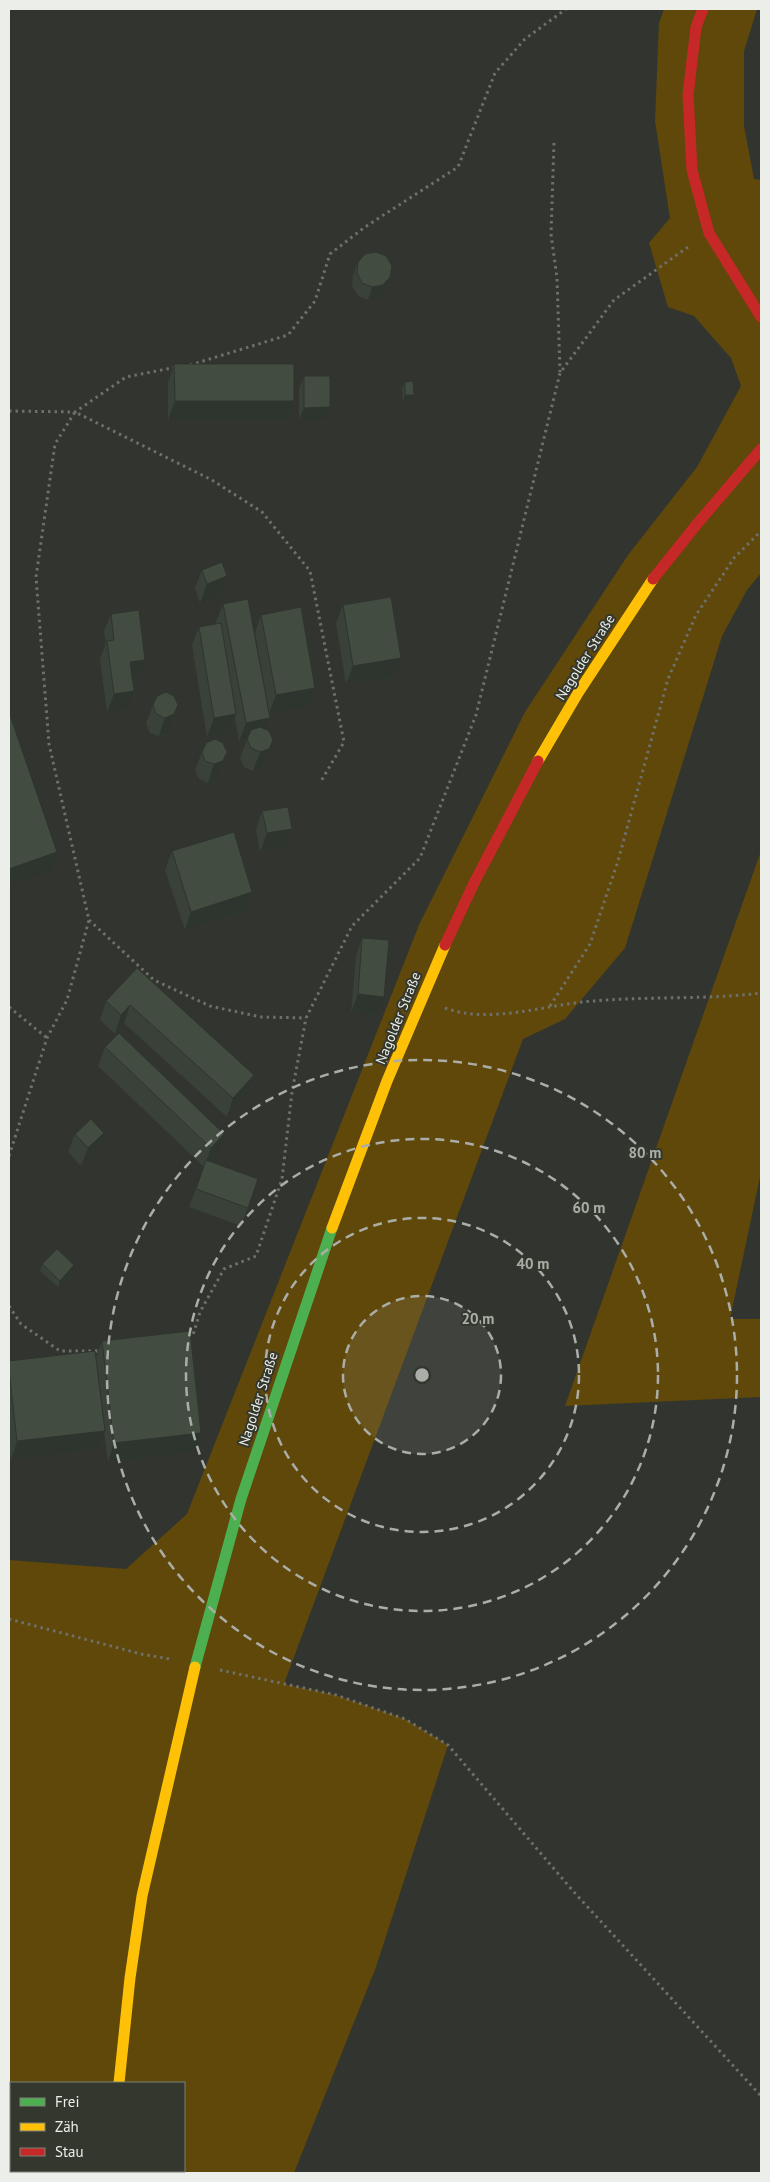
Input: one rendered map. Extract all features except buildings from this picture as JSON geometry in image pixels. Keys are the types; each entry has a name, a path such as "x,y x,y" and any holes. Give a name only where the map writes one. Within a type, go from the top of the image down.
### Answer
{"main road":[{"path":"703,9 696,27 688,95 692,170 709,233 736,279 760,314"},
{"name":"Nagolder Straße","path":"119,2082 126,1998 140,1910 196,1664 236,1516 331,1231 420,999 500,829 590,674 637,603 680,544 761,449"}],"path":[{"path":"9,1156 47,1038 67,1000 89,920 49,744 36,577 55,444 75,412 126,377 199,363 288,335 315,301 330,254 365,227 458,167 495,73 524,39 566,9"},
{"path":"185,1338 193,1335 200,1312 224,1269 256,1256 282,1180 292,1092 306,1018 352,926 420,858 476,715 560,373 556,278 551,234 554,143"},
{"path":"560,373 614,300 709,233"},
{"path":"9,411 75,412 212,480 262,512 310,571 344,742 320,783"},
{"path":"550,1006 590,944 618,861 668,680 696,614 734,558 761,531"},
{"path":"89,920 154,980 210,1006 261,1017 306,1018"},
{"path":"420,999 462,1014 492,1015 593,1001 732,997 761,993"},
{"path":"9,1006 47,1038"},
{"path":"9,1306 21,1324 60,1351 108,1352"},
{"path":"9,1619 141,1654 196,1664 336,1695 405,1719 448,1745 573,1891 761,2096"}],"shaded area":[{"path":"664,9 757,9 744,51 744,126 754,179 761,180 761,573 747,590 722,636 625,948 565,1019 523,1039 284,1684 336,1695 405,1719 448,1745 376,1967 294,2173 9,2173 9,1560 126,1569 187,1514 419,925 525,712 628,555 697,467 741,386 731,358 694,316 668,307 649,243 670,218 655,121 659,23"},
{"path":"761,851 761,1172 730,1319 761,1319 761,1397 565,1406"}],"traffic: fast":[{"path":"195,1667 241,1499 332,1228"}],"traffic: slow":[{"path":"538,761 578,693 653,579"},
{"path":"332,1228 387,1081 445,945"},
{"path":"119,2082 130,1978 142,1896 195,1667"}],"traffic: jam":[{"path":"703,9 696,27 688,95 692,170 709,233 761,317"},
{"path":"653,579 761,449"},
{"path":"445,945 474,883 538,761"}]}
